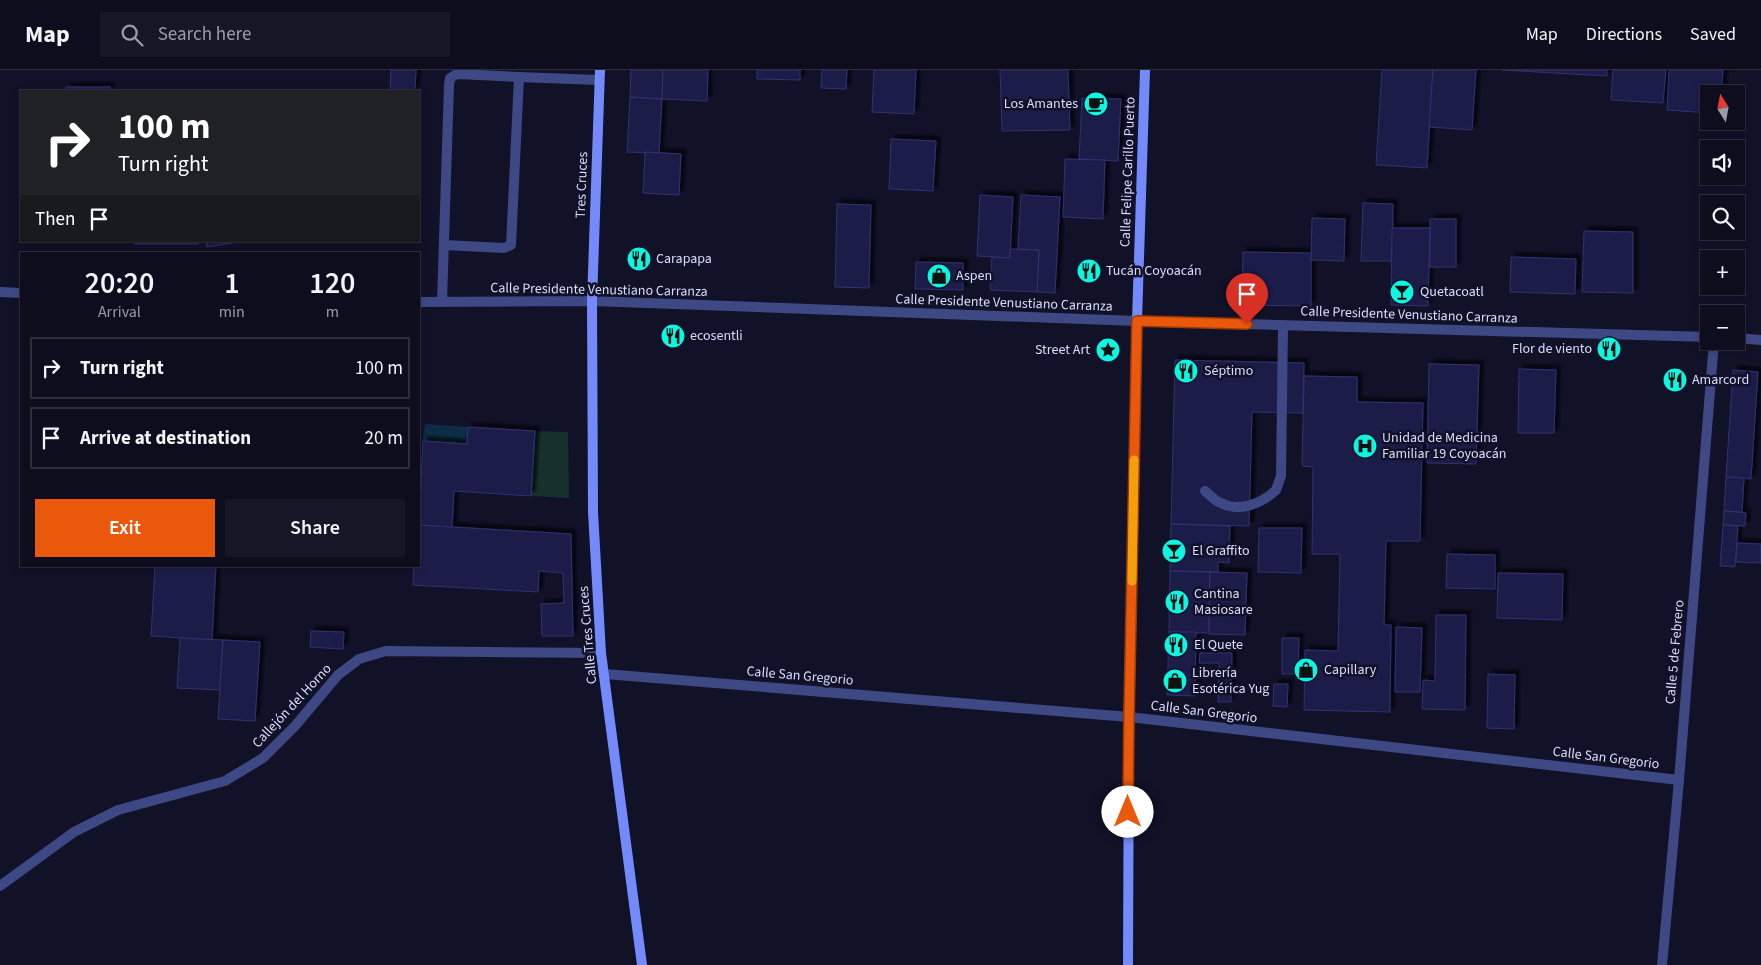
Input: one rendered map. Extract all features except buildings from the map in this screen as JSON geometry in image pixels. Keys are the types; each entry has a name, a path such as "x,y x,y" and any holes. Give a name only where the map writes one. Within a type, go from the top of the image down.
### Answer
{"street":[{"name":"Calle Felipe Carillo Puerto","path":"1128,965 1129,717 1137,321 1145,70"},
{"path":"442,302 450,78 457,74 519,78 599,75"},
{"name":"Tres Cruces","path":"592,301 599,75"},
{"path":"444,245 504,248 511,245 519,78"},
{"path":"0,292 20,293"},
{"name":"Calle Presidente Venustiano Carranza","path":"420,302 592,301 1283,326 1700,337"},
{"name":"Calle Tres Cruces","path":"592,301 593,512 601,653 642,965"},
{"path":"1205,491 1221,504 1239,507 1256,504 1276,490 1281,476 1283,326"},
{"path":"1745,339 1761,340"},
{"name":"Calle 5 de Febrero","path":"1662,965 1679,780 1713,350"},
{"name":"Callejón del Horno","path":"0,886 74,832 118,810 225,781 263,758 295,726 338,675 359,659 386,650 601,653"},
{"name":"Calle San Gregorio","path":"605,674 1129,717 1679,780"}],"green space":[{"path":"535,431 568,432 569,498 531,496"}],"water":[{"path":"425,424 468,427 467,444 423,441"}],"slow traffic":[{"path":"1132,581 1134,460"}],"place":[{"name":"Los Amantes","path":"1096,104"},
{"name":"Carapapa","path":"639,259"},
{"name":"Tucán Coyoacán","path":"1089,271"},
{"name":"Aspen","path":"939,276"},
{"name":"Quetacoatl","path":"1402,292"},
{"name":"ecosentli","path":"673,336"},
{"name":"Flor de viento","path":"1609,349"},
{"name":"Street Art","path":"1108,350"},
{"name":"Séptimo","path":"1186,371"},
{"name":"Amarcord","path":"1675,380"},
{"name":"Unidad de Medicina Familiar 19 Coyoacán","path":"1365,446"},
{"name":"El Graffito","path":"1174,551"},
{"name":"Cantina Masiosare","path":"1177,602"},
{"name":"El Quete","path":"1176,645"},
{"name":"Capillary","path":"1306,670"},
{"name":"Librería Esotérica Yug","path":"1175,681"}],"route":[{"path":"1128,812 1137,321 1247,324"}]}
